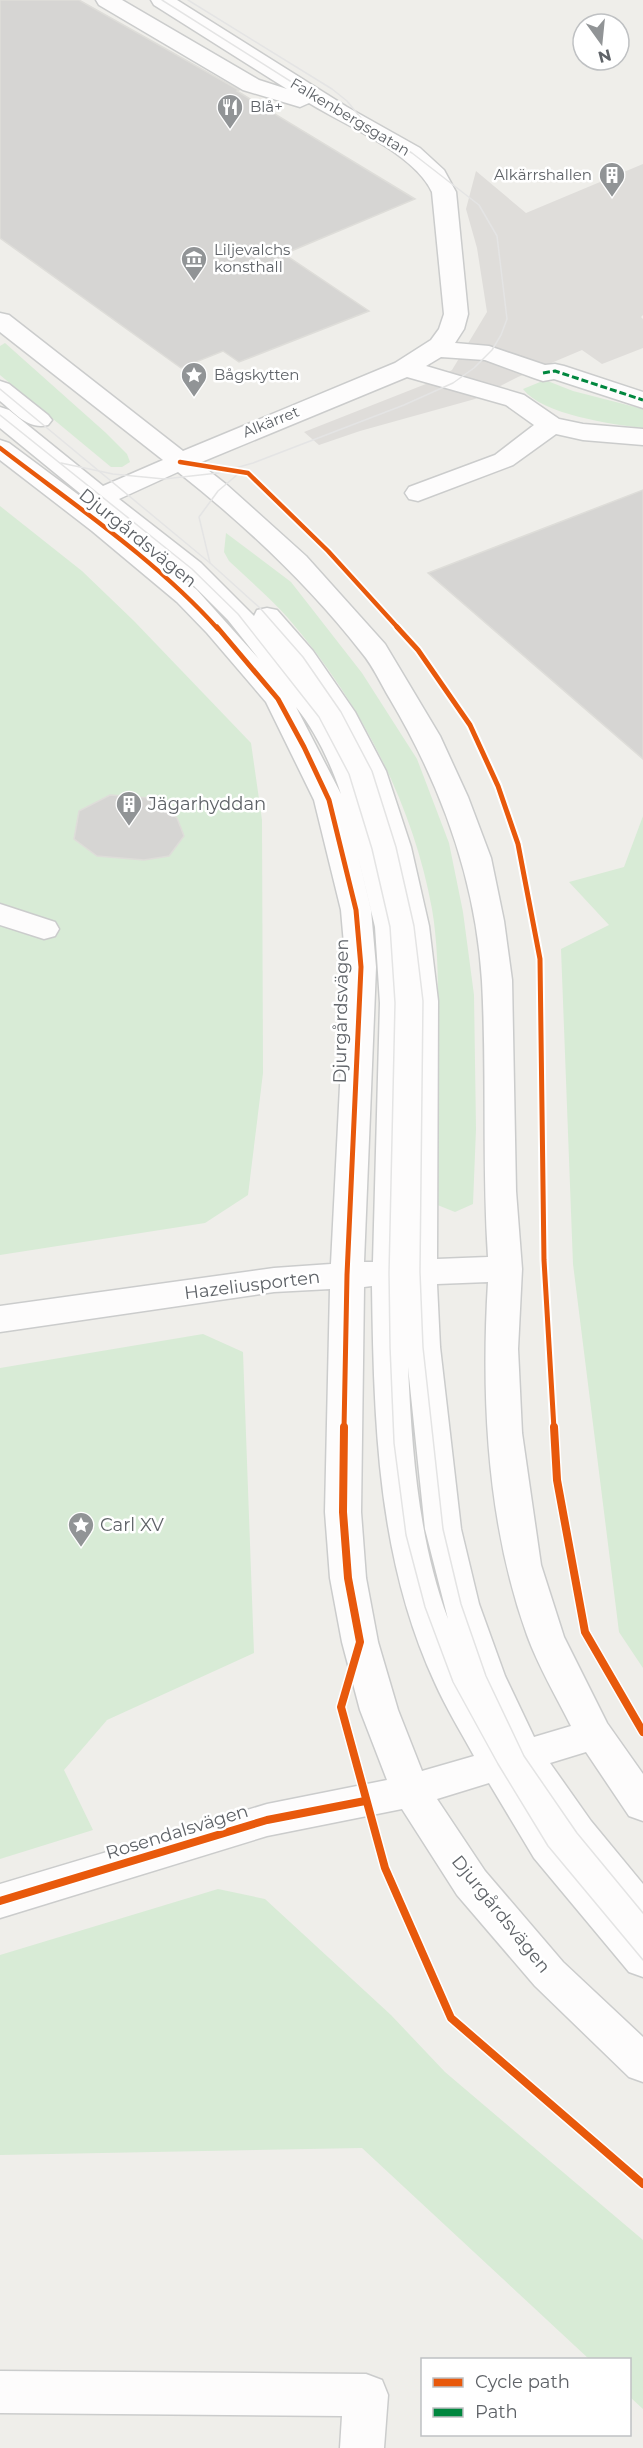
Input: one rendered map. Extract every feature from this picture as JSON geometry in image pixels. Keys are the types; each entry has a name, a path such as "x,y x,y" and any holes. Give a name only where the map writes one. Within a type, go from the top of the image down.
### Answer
{"street":[{"path":"107,0 251,85 339,112"},
{"name":"Falkenbergsgatan","path":"162,0 339,112 412,153 441,183 444,192 454,292 456,314 454,325"},
{"path":"0,320 218,491 297,562 375,650 426,736 454,797 476,858 489,921 496,980 500,1191 505,1269 501,1349 505,1433 523,1565 546,1637 594,1734 643,1805"},
{"name":"Alkärret","path":"100,497 212,447 405,368 436,349 447,338 454,325"},
{"path":"436,349 489,353 543,373 555,371 643,400"},
{"path":"405,368 515,400 551,425 583,432 643,437"},
{"name":"Djurgårdsvägen","path":"0,389 245,657 278,699 304,747 328,800 356,910 361,967 347,1275 343,1512 348,1578 360,1642 379,1710 411,1791 471,1883 549,1974 643,2064"},
{"name":"Djurgårdsvägen","path":"0,415 192,569 238,614 319,717 349,774 372,849 390,927 395,1003 404,1272 394,1443 406,1535 425,1607 453,1682 511,1760 577,1833 643,1913"},
{"path":"418,493 504,460 551,425"},
{"name":"Djurgårdsvägen","path":"0,448 100,497"},
{"path":"0,914 44,929"},
{"name":"Hazeliusporten","path":"0,1319 274,1280 404,1272 505,1269"},
{"name":"Rosendalsvägen","path":"0,1901 267,1820 411,1791 594,1734"},
{"name":"Djurgårdsvägen","path":"511,1760 548,1846 643,1960"},
{"path":"0,2392 366,2395 362,2448"}],"shaded area":[{"name":"Alkärrshallen","path":"643,164 643,315 641,317 643,319 643,348 602,364 582,350 518,377 475,399 360,431 319,445 304,432 436,380 452,370 487,312 477,248 466,209 476,171 526,213"}],"green space":[{"path":"5,343 106,433 127,454 130,462 122,467 111,467 0,375 0,346"},
{"path":"545,380 573,391 643,409 643,428 596,421 561,412 546,406 523,389"},
{"path":"0,506 82,571 134,621 251,743 262,820 263,1073 248,1195 205,1223 0,1255"},
{"path":"226,533 291,582 362,673 417,759 449,843 463,912 474,995 476,1129 473,1204 455,1212 435,1204 439,1099 437,956 432,909 411,830 397,792 359,718 314,649 267,596 229,561 224,552"},
{"path":"643,816 643,1668 619,1632 573,1264 561,949 609,925 569,882 624,867"},
{"path":"203,1334 243,1352 254,1653 107,1720 64,1770 93,1830 0,1859 0,1368"},
{"path":"218,1889 265,1899 391,2015 445,2072 643,2240 643,2409 631,2398 631,2358 588,2358 362,2148 0,2155 0,1955"}],"building":[{"path":"0,0 79,0 239,90 237,91 415,199 284,254 369,311 239,362 223,351 181,368 0,238"},
{"path":"643,490 643,759 428,573"},
{"name":"Jägarhyddan","path":"110,795 150,798 177,818 184,836 169,856 144,860 97,856 74,839 79,811"}],"tram line":[{"path":"99,471 164,479 218,473 253,463 404,405 453,383 474,368 492,350 507,319 497,236 479,205 412,153 339,112 162,0"},
{"path":"188,0 332,89 347,101 365,123"},
{"path":"0,389 99,471"},
{"path":"0,415 192,569 238,614 319,717 349,774 372,849 390,927 395,1003 389,1273 390,1347 394,1443 406,1535 425,1607 453,1682 498,1764 548,1846 643,1960"},
{"path":"61,463 99,471"},
{"path":"210,563 199,517 218,491 244,469"},
{"path":"99,471 210,563"},
{"path":"210,563 260,608 303,657 341,712 372,771 396,847 414,926 423,1001 420,1272 423,1347 443,1529 461,1604 486,1676 524,1756 577,1833 643,1913"}],"marked path":[{"path":"543,373 555,371 643,400"}],"cycle path":[{"path":"0,448 101,525 187,596 217,627 278,699 329,800 356,910 361,967 347,1275 343,1512 348,1578 360,1642 341,1707 385,1868 451,2018 643,2184"},
{"path":"180,462 248,473 328,551 418,650 470,725 498,786 518,844 540,959 544,1260 557,1480 585,1632 643,1732"},
{"path":"0,1901 267,1820 365,1801"}],"place":[{"name":"Blå+","path":"230,130"},
{"name":"Alkärrshallen","path":"612,198"},
{"name":"Liljevalchs konsthall","path":"194,282"},
{"name":"Bågskytten","path":"194,398"},
{"name":"Jägarhyddan","path":"129,827"},
{"name":"Carl XV","path":"81,1548"}]}
